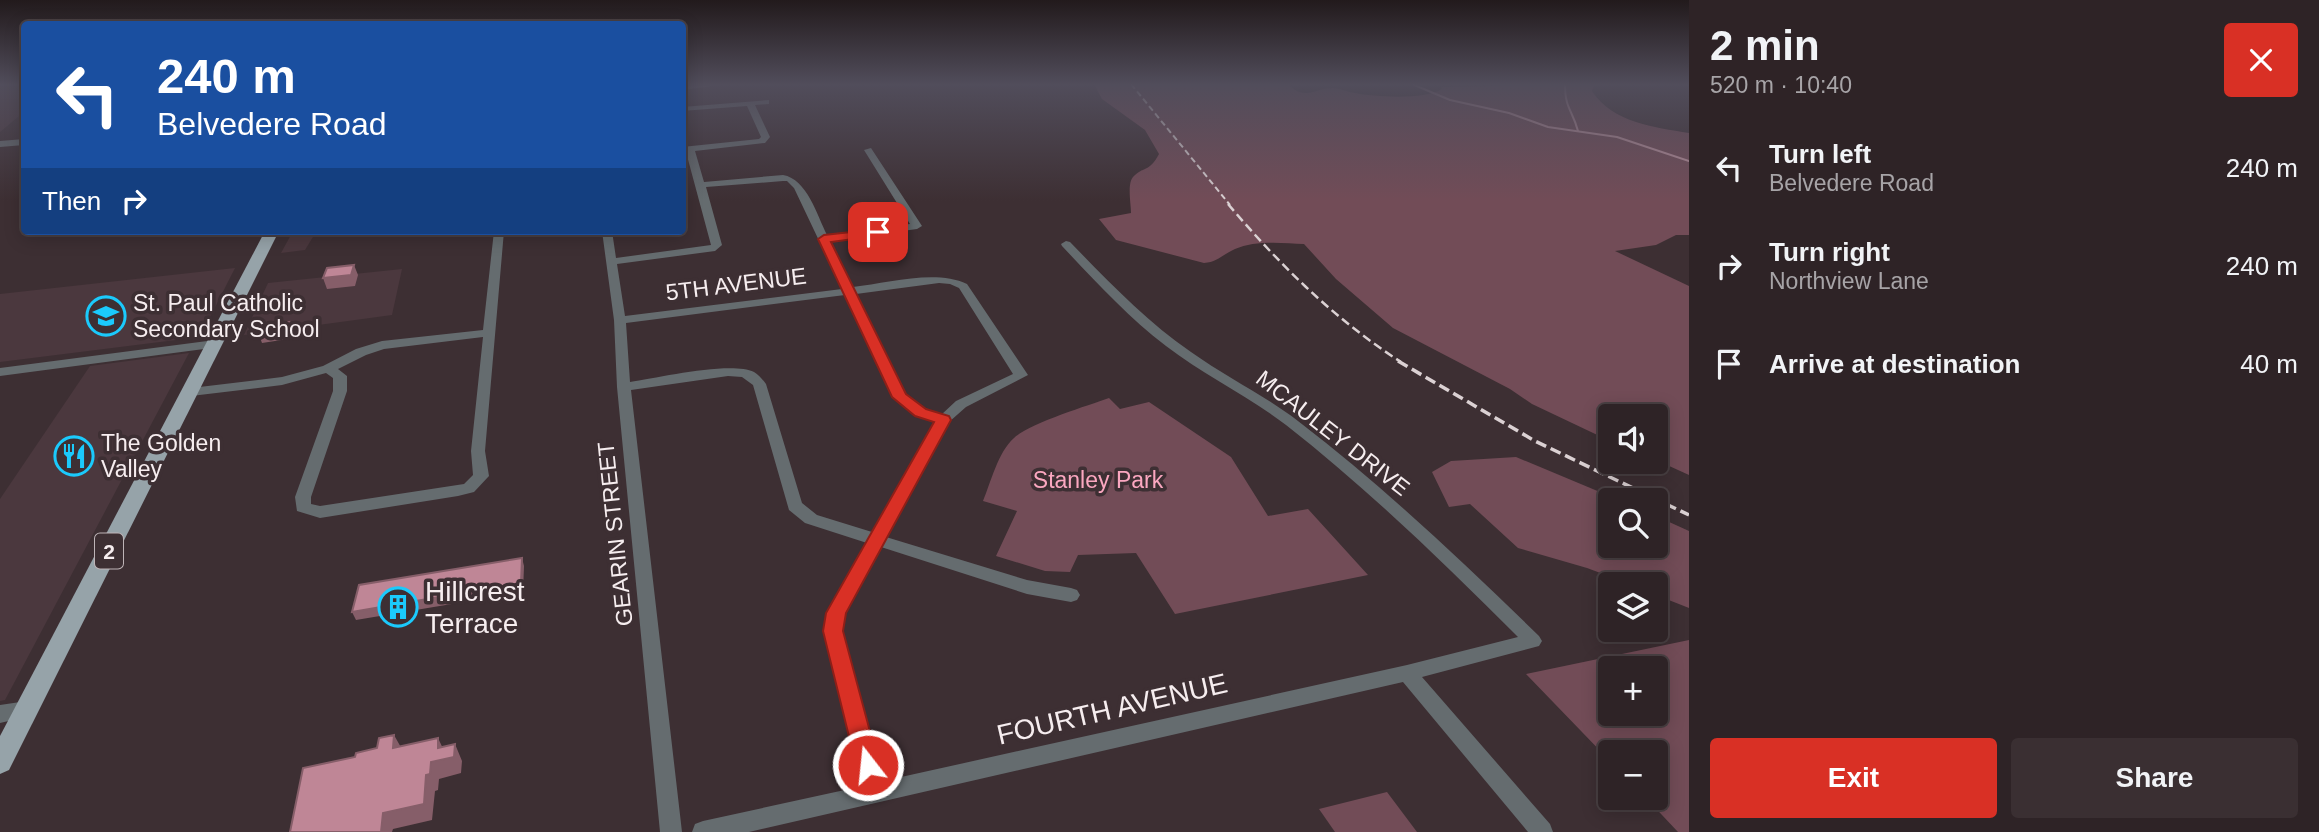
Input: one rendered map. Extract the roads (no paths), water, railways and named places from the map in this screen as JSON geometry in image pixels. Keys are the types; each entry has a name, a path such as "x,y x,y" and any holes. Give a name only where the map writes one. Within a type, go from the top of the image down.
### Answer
{"main road":[{"name":"2","path":"0,762 270,235"}],"street":[{"path":"611,262 715,248 717,245 686,150 762,141 766,137 759,123"},
{"path":"0,144 21,142"},
{"path":"824,239 917,226 868,150"},
{"path":"699,185 790,179 798,187 850,290 900,397 920,413 943,420 836,613 833,631 875,792"},
{"path":"328,369 340,376 340,391 303,497 303,507 320,512 469,488 481,476 478,451 499,235"},
{"name":"GEARIN STREET","path":"608,235 620,320 624,387 671,832"},
{"name":"MCAULEY DRIVE","path":"1066,244 1144,323 1185,355 1288,421 1375,492 1433,542 1533,640"},
{"name":"5TH AVENUE","path":"620,320 850,290 952,281 963,286 1021,375 961,404 943,420"},
{"path":"191,393 282,380 328,369 361,352 382,345 488,333"},
{"path":"0,372 215,344"},
{"path":"624,387 728,372 753,376 759,384 795,506 811,519 1027,587 1070,595"},
{"name":"FOURTH AVENUE","path":"703,832 1407,673 1533,640"},
{"path":"1407,673 1542,832"},
{"path":"0,714 27,709"}],"waterway":[{"path":"1536,123 1617,137 1689,161"},
{"path":"1575,123 1578,131"}],"railway":[{"path":"1163,123 1230,205"},
{"path":"1228,204 1308,289 1353,328 1401,362"},
{"path":"1398,361 1535,441 1689,515"}],"place":[{"name":"St. Paul Catholic Secondary School","path":"106,316"},
{"name":"The Golden Valley","path":"74,456"},
{"name":"Hillcrest Terrace","path":"398,607"}],"park label":[{"name":"Stanley Park","path":"1098,480"}]}
